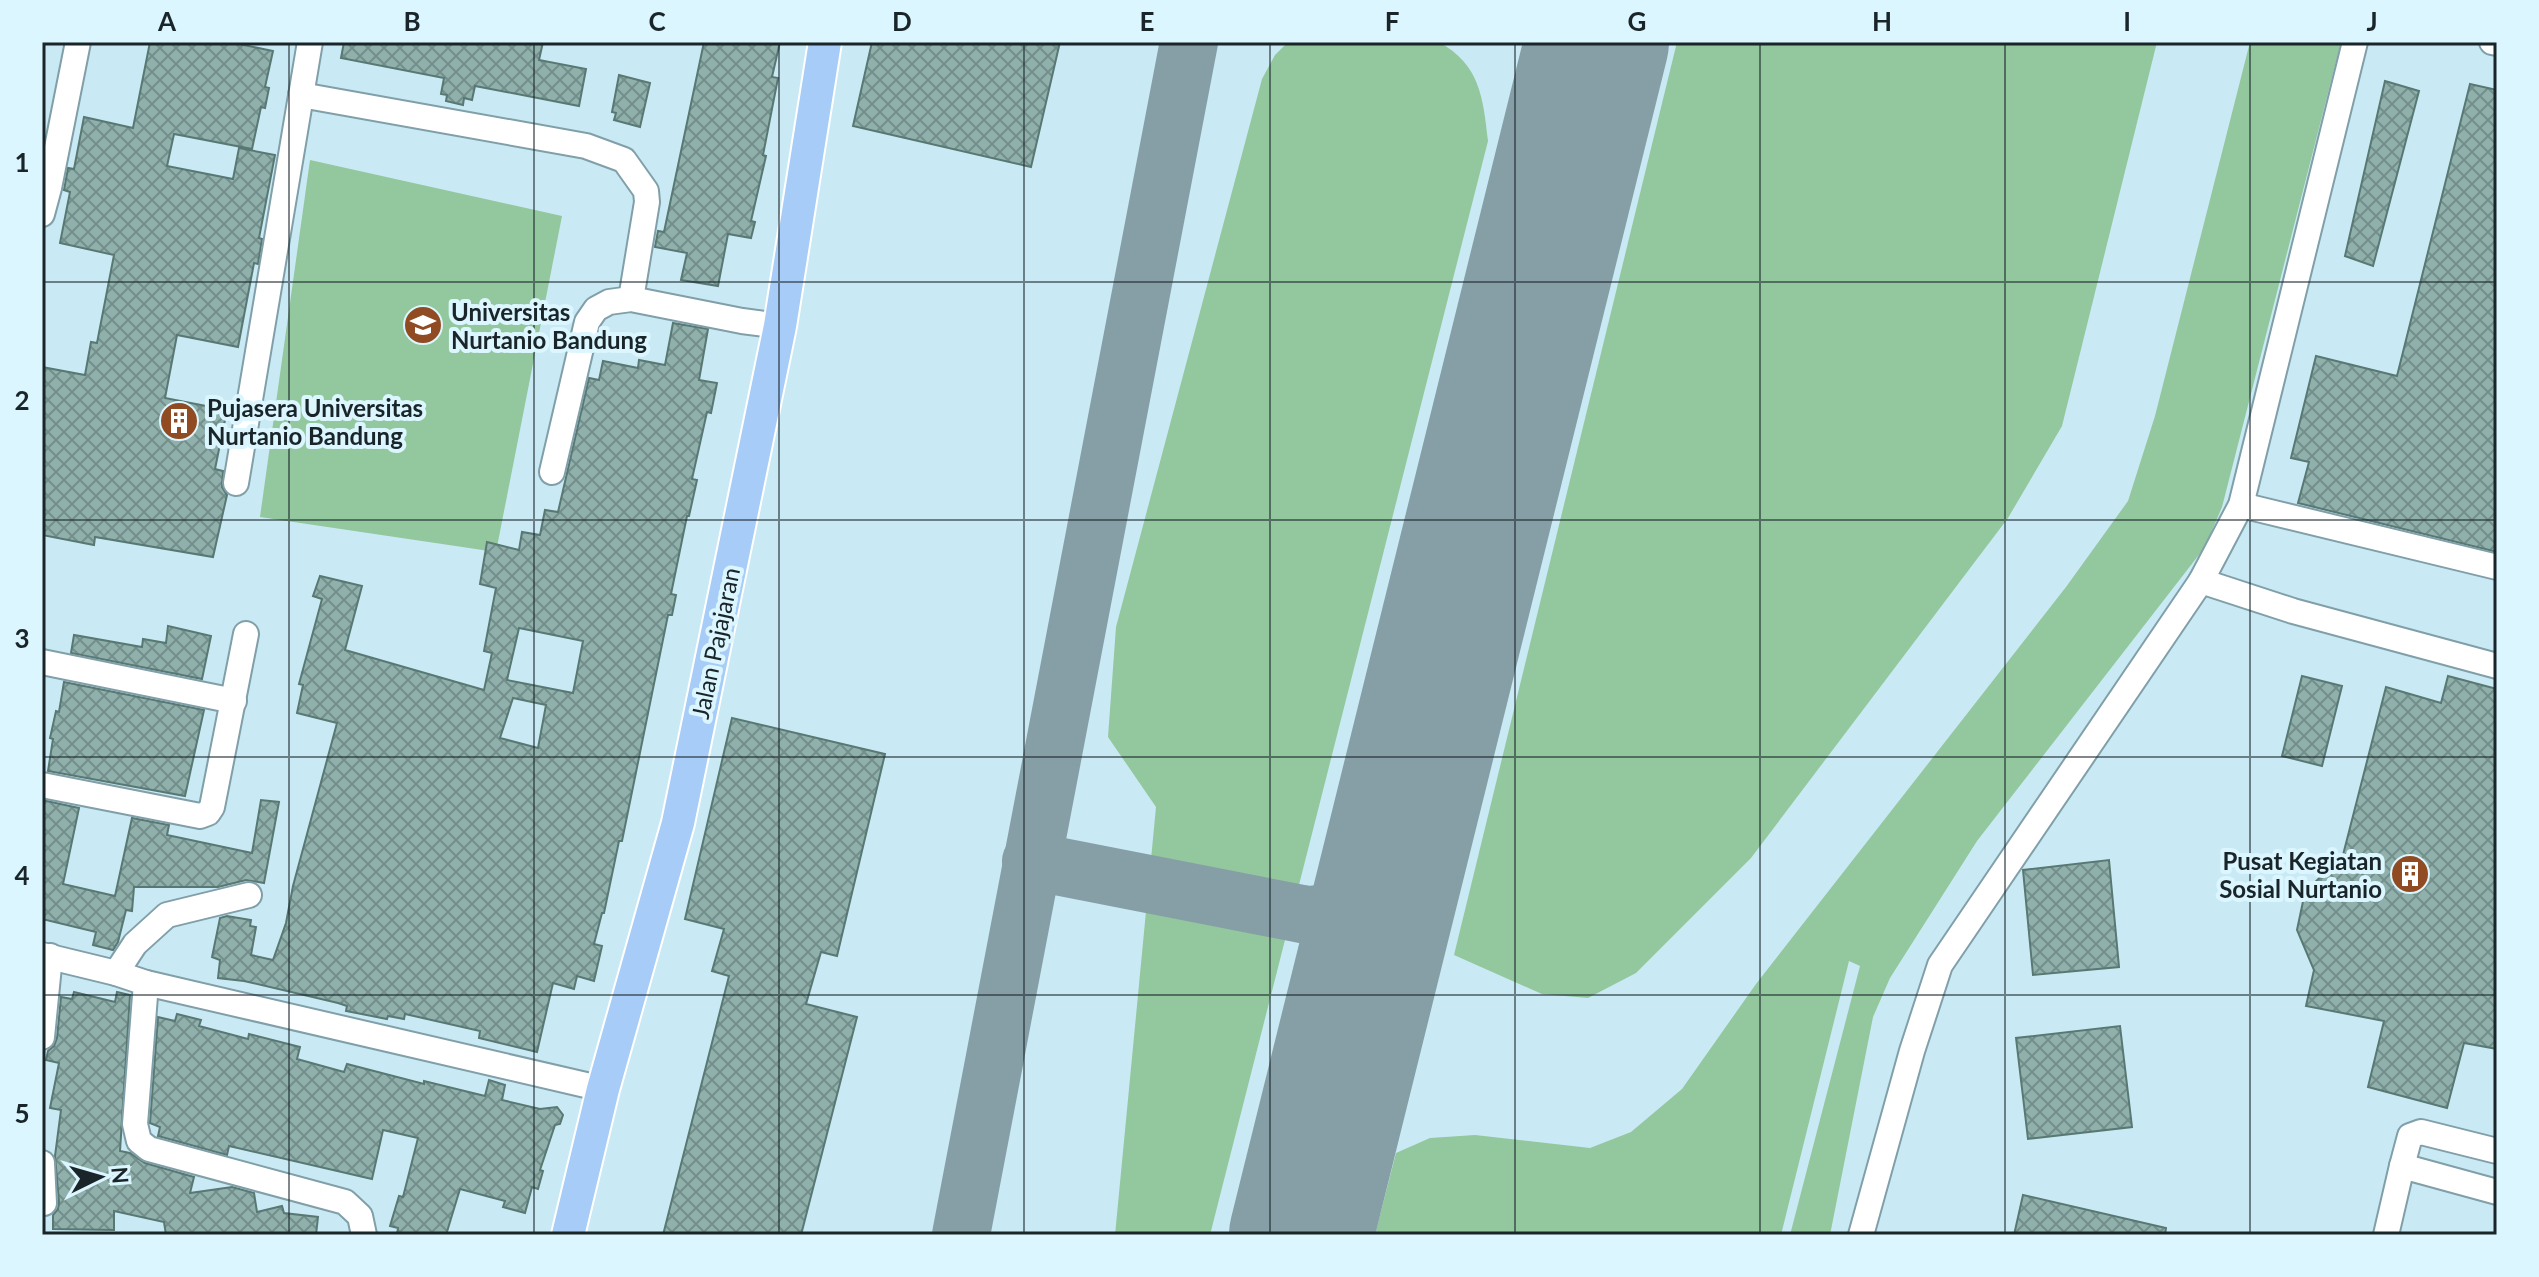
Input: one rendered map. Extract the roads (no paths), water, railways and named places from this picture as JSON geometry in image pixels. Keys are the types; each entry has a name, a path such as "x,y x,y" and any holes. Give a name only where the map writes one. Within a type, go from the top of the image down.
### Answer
{"main road":[{"name":"Jalan Pajajaran","path":"568,1235 603,1089 678,823 780,326 825,42"}],"street":[{"path":"42,214 78,42"},
{"path":"236,483 310,42"},
{"path":"1861,1235 1912,1051 1940,965 2201,581 2241,505 2355,42"},
{"path":"301,95 586,146 624,160 642,182 647,202 631,299"},
{"path":"552,472 587,322 596,309 609,302 631,299 780,326"},
{"path":"2241,505 2497,567"},
{"path":"2201,581 2293,611 2497,666"},
{"path":"42,785 200,816 208,813 212,807 246,634"},
{"path":"42,662 234,701"},
{"path":"116,973 135,944 167,915 249,895"},
{"path":"42,1037 46,955 146,983 603,1089"},
{"path":"146,983 135,1124 139,1141 149,1149 345,1202 360,1216 364,1235"},
{"path":"2386,1235 2410,1136 2421,1132 2497,1151"},
{"path":"42,1163 44,1203"},
{"path":"2402,1166 2497,1192"}],"place":[{"name":"Universitas Nurtanio Bandung","path":"423,325"},
{"name":"Pujasera Universitas Nurtanio Bandung","path":"179,421"},
{"name":"Pusat Kegiatan Sosial Nurtanio","path":"2410,874"}]}
